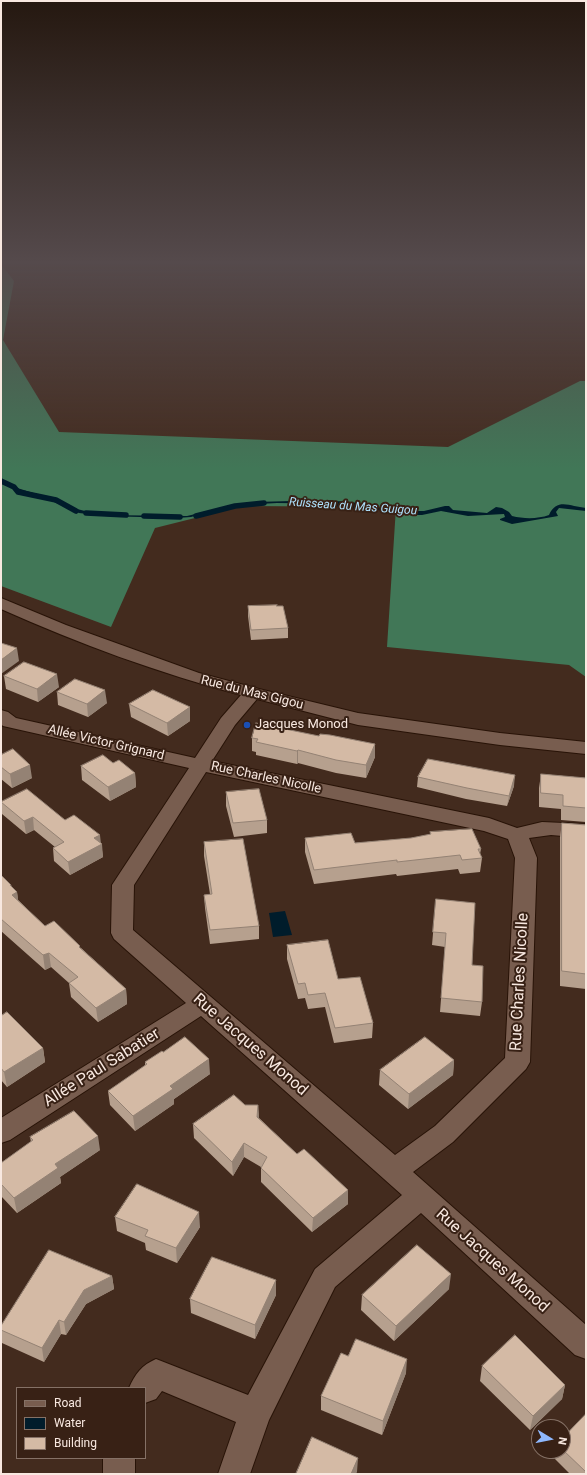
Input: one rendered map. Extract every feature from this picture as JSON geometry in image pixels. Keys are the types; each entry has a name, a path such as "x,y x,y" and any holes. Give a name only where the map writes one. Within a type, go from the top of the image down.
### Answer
{"street":[{"name":"Rue du Mas Gigou","path":"1,603 60,628 193,677 253,693 358,719 586,748"},
{"name":"Rue Jacques Monod","path":"253,693 228,722 202,765 123,885 122,933 394,1171 586,1345"},
{"name":"Allée Victor Grignard","path":"4,723 202,765"},
{"name":"Rue Charles Nicolle","path":"202,765 489,825 517,835 526,858 517,1062 444,1134 394,1171"},
{"path":"517,835 528,830 560,829 586,831"},
{"name":"Allée Paul Sabatier","path":"1,1132 202,1004"},
{"path":"234,1474 255,1414 325,1278 421,1196"},
{"path":"146,1387 156,1374 255,1414"},
{"path":"118,1459 119,1474"}],"green space":[{"path":"1,332 5,332 3,340 59,432 448,447 580,381 586,381 586,677 569,665 387,647 396,507 243,506 155,528 111,627 1,586"}],"water":[{"path":"1,478 14,487 56,500 69,507 101,515 187,516 233,505 255,502 292,501 335,503 342,501 358,503 370,507 396,510 404,509 412,511 424,511 449,506 453,510 487,513 496,507 502,508 509,512 512,516 521,518 536,518 549,515 552,509 556,506 565,504 586,508 586,511 559,508 556,512 558,516 512,524 500,520 505,517 504,514 468,516 441,511 422,515 405,515 400,512 367,509 356,504 277,503 241,505 191,517 177,518 104,516 79,513 47,499 18,492 1,480"},
{"path":"285,911 292,935 273,937 269,913"}],"building":[{"path":"277,605 276,606 283,606 288,628 251,630 248,606"},
{"path":"1,643 17,648 1,660"},
{"path":"24,662 57,674 37,689 4,676"},
{"path":"75,679 105,690 87,704 57,692"},
{"path":"153,690 190,707 167,723 129,704"},
{"path":"256,723 319,736 320,734 330,735 375,744 366,765 336,760 298,750 256,742 258,739 252,738"},
{"path":"13,749 30,765 10,774 1,767 1,755"},
{"path":"103,755 113,763 119,760 135,773 108,787 81,766"},
{"path":"428,759 515,775 509,796 418,777"},
{"path":"541,774 586,778 586,808 563,806 563,795 541,793"},
{"path":"27,789 65,820 74,815 100,835 94,838 102,844 68,862 53,848 64,842 33,817 24,821 1,802"},
{"path":"259,789 267,820 233,823 226,792"},
{"path":"562,823 586,825 586,974 562,971"},
{"path":"472,829 481,849 478,849 482,858 462,860 460,855 397,862 397,860 314,870 305,838 351,833 355,843 411,838 431,834 430,832"},
{"path":"243,839 259,926 210,930 204,895 212,894 204,842"},
{"path":"1,875 17,892 12,895 45,926 54,921 80,946 79,947 126,989 96,1008 69,983 78,977 49,953 43,955 1,919"},
{"path":"436,899 475,903 472,965 483,966 482,1002 441,998 446,933 433,932"},
{"path":"328,940 338,979 360,977 373,1023 335,1028 325,993 308,995 305,983 298,984 287,945"},
{"path":"7,1012 43,1048 4,1072 1,1068 1,1016"},
{"path":"185,1037 209,1059 170,1086 173,1089 133,1116 108,1091 147,1064 145,1062"},
{"path":"425,1037 454,1060 409,1094 380,1070"},
{"path":"234,1095 245,1105 258,1105 257,1117 297,1154 304,1149 348,1190 313,1218 261,1168 267,1157 244,1143 232,1162 193,1124"},
{"path":"74,1111 98,1136 55,1164 58,1168 14,1198 1,1184 1,1163 33,1140 30,1137"},
{"path":"137,1184 199,1212 176,1248 145,1236 148,1230 115,1217"},
{"path":"417,1245 451,1274 396,1326 362,1295"},
{"path":"49,1250 112,1276 84,1290 64,1322 59,1320 42,1348 1,1330 1,1326"},
{"path":"212,1257 276,1280 255,1325 190,1299"},
{"path":"515,1335 565,1385 533,1416 482,1366"},
{"path":"356,1339 407,1359 383,1421 321,1396 341,1353 348,1356"},
{"path":"586,1414 586,1472 571,1458 571,1430"},
{"path":"312,1437 358,1458 351,1474 296,1474"}],"waterway":[{"name":"Ruisseau du Mas Guigou","path":"1,481 14,487 18,492 56,500 76,511"},
{"name":"Ruisseau du Mas Guigou","path":"196,516 235,506 264,503"},
{"name":"Ruisseau du Mas Guigou","path":"330,503 372,508"},
{"name":"Ruisseau du Mas Guigou","path":"86,513 126,515"},
{"name":"Ruisseau du Mas Guigou","path":"144,516 180,517"}],"place":[{"name":"Jacques Monod","path":"247,725"}]}
